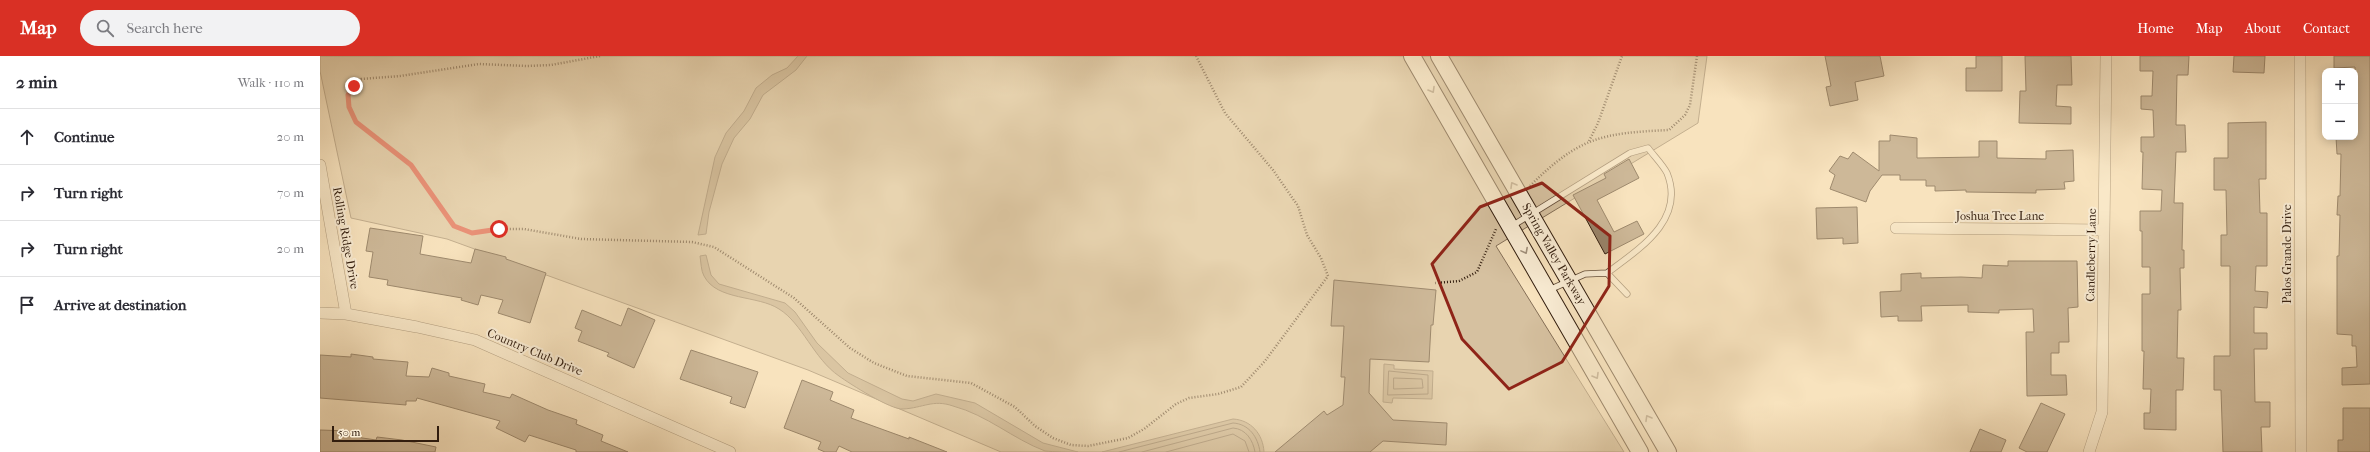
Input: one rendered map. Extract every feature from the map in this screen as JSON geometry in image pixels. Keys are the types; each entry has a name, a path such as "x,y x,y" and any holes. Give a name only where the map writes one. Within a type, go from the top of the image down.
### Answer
{"street":[{"name":"Spring Valley Parkway","path":"1412,56 1509,221 1640,452"},
{"name":"Spring Valley Parkway","path":"1439,56 1668,452"},
{"name":"Candleberry Lane","path":"2089,452 2102,412 2106,56"},
{"name":"Palos Grande Drive","path":"2300,56 2301,452"},
{"name":"Rolling Ridge Drive","path":"320,165 346,314"},
{"name":"Joshua Tree Lane","path":"1896,228 2104,230"},
{"name":"Country Club Drive","path":"320,313 346,314 417,327 475,340 730,452"}],"lane":[{"path":"1509,221 1530,214 1630,153 1648,148 1666,172 1673,197 1663,222 1648,242 1607,273 1585,274 1547,290"},
{"path":"1607,273 1627,294"}],"path":[{"path":"600,56 551,65 526,66 480,64 400,76 360,79 348,95 349,107 356,122 411,165 454,226 472,233 499,229 524,229 607,241 692,242 714,247 794,298 850,348 874,363 907,376 971,383 1015,407 1035,426 1053,438 1071,445 1088,446 1128,438 1144,430 1176,404 1189,398 1218,394 1241,387 1265,361 1328,276 1321,258 1307,235 1298,206 1273,170 1225,113 1196,56"},
{"path":"1589,142 1598,123 1622,56"},
{"path":"1520,198 1548,168 1576,148 1601,136 1626,132 1669,130 1684,115 1690,105 1697,56"},
{"path":"1435,283 1460,281 1477,272 1499,222 1509,221"}],"highlighted area":[{"path":"1542,183 1610,236 1609,286 1562,362 1509,389 1462,339 1432,264 1480,207"}],"shaded area":[{"path":"320,56 1707,56 1698,123 1496,246 1624,452 1001,452 808,370 447,239 351,218 320,71"}],"water":[{"path":"798,56 807,56 796,70 763,95 750,119 734,138 722,164 709,212 706,234 698,235 715,157 726,133 744,111 756,88 772,75 787,68"},
{"path":"706,255 711,275 719,284 785,303 795,312 817,343 848,373 902,399 913,401 936,394 975,403 1043,443 1078,452 1045,451 977,415 946,404 940,403 903,409 880,401 852,385 830,369 795,323 779,309 760,301 728,294 718,290 710,284 702,272 701,266 700,256"},
{"path":"1384,364 1394,365 1394,369 1433,371 1432,399 1393,398 1392,403 1383,402"},
{"path":"1233,419 1245,422 1255,429 1261,439 1264,452 1102,452"}],"building":[{"path":"1825,56 1880,56 1884,76 1855,82 1858,100 1830,106 1826,87 1831,86"},
{"path":"1976,56 2002,56 2002,91 1966,91 1966,68 1976,68"},
{"path":"2025,56 2071,56 2072,85 2057,85 2056,106 2071,107 2071,124 2019,123 2020,91 2026,91"},
{"path":"2140,56 2189,56 2188,75 2177,75 2176,125 2185,125 2186,152 2176,152 2174,203 2183,203 2182,250 2184,250 2184,268 2180,268 2181,310 2178,310 2177,358 2184,358 2183,390 2176,390 2176,430 2144,429 2144,413 2150,413 2151,389 2143,389 2144,351 2142,351 2142,294 2150,294 2150,267 2142,267 2142,231 2140,231 2140,211 2161,211 2162,190 2142,189 2143,152 2141,152 2141,137 2154,137 2153,110 2141,109 2141,96 2152,96 2153,71 2140,71"},
{"path":"2234,56 2265,56 2264,73 2233,72"},
{"path":"2334,56 2370,56 2370,384 2342,385 2342,368 2357,367 2356,346 2352,346 2352,335 2337,334 2337,256 2339,256 2340,215 2337,215 2338,196 2340,196 2341,154 2337,154 2336,140 2358,140 2358,68 2334,68"},
{"path":"2266,122 2266,179 2259,179 2260,213 2267,213 2267,266 2256,266 2255,291 2268,292 2267,308 2254,307 2254,333 2267,333 2267,349 2254,349 2255,402 2270,402 2270,427 2261,427 2262,452 2223,452 2221,390 2214,390 2214,356 2230,356 2230,266 2221,266 2221,235 2227,235 2226,190 2214,190 2214,158 2228,158 2228,123"},
{"path":"1890,135 1917,138 1917,158 1979,157 1979,141 1997,141 1997,158 2046,159 2046,151 2073,150 2074,181 2064,182 2065,189 2036,190 2036,193 1966,192 1966,190 1935,191 1935,186 1926,186 1926,180 1900,180 1900,175 1882,175 1870,191 1866,202 1830,189 1835,175 1829,171 1840,156 1848,159 1853,152 1879,171 1879,141 1890,141"},
{"path":"1629,159 1639,178 1597,200 1614,232 1637,221 1644,234 1605,254 1573,195 1606,178 1604,174"},
{"path":"1857,207 1858,243 1843,244 1843,238 1817,239 1816,208"},
{"path":"370,228 423,236 420,254 471,263 475,249 506,257 506,259 546,273 530,323 498,313 503,300 481,295 478,305 461,300 462,298 387,285 388,280 369,277 373,252 366,251"},
{"path":"2008,261 2077,261 2078,307 2068,308 2069,342 2059,342 2059,353 2051,353 2051,375 2066,375 2067,395 2027,396 2026,332 2034,332 2033,309 1999,310 1999,313 1968,312 1968,305 1921,306 1922,321 1898,321 1898,316 1881,317 1880,292 1901,291 1901,274 1921,273 1921,278 1982,278 1983,265 2008,266"},
{"path":"1334,280 1436,290 1433,325 1431,325 1429,362 1370,359 1369,393 1393,420 1447,423 1446,445 1383,441 1370,452 1275,452 1324,411 1327,415 1343,405 1345,377 1341,377 1344,326 1331,326"},
{"path":"628,308 655,320 634,368 607,356 609,353 578,341 582,331 575,328 582,310 621,326"},
{"path":"691,350 758,372 745,408 730,403 732,397 680,379"},
{"path":"351,354 373,357 373,359 408,362 406,376 429,377 432,368 449,373 449,376 485,384 483,392 510,398 512,394 548,410 577,420 576,424 603,435 601,441 628,452 576,452 576,450 529,435 525,442 496,428 500,421 417,398 416,401 406,401 406,405 320,398 320,355 351,357"},
{"path":"802,380 833,392 830,400 854,410 851,418 909,439 909,437 947,452 852,452 839,446 836,452 825,452 818,449 821,442 784,428"},
{"path":"2041,403 2065,414 2047,452 2027,452 2019,448"},
{"path":"2343,408 2370,408 2370,452 2338,452 2338,440 2343,440"},
{"path":"1980,429 2006,440 2001,452 1970,452"},
{"path":"320,430 349,431 349,436 376,440 377,437 402,440 436,447 435,452 320,452"}],"route":[{"path":"354,86 348,95 349,107 356,122 411,165 454,226 472,233 499,229"}]}
